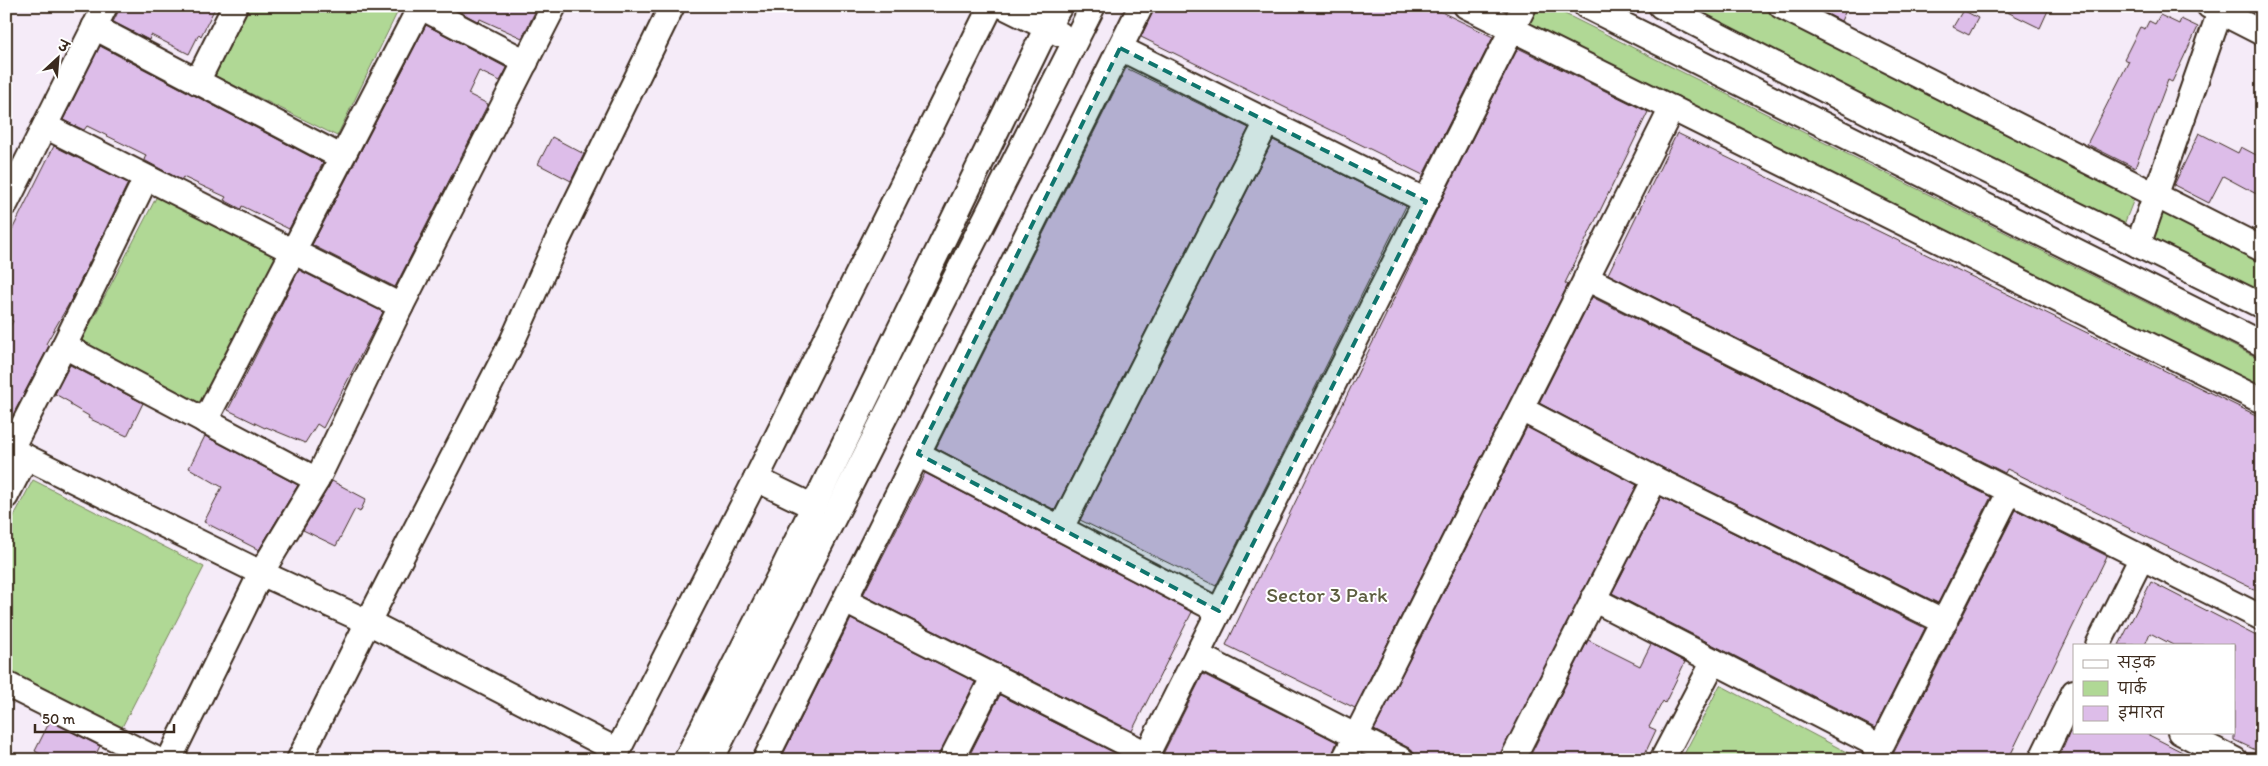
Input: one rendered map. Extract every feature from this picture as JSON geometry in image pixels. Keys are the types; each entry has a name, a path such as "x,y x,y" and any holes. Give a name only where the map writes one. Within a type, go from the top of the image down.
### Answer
{"street":[{"path":"6,203 105,6"},
{"path":"197,82 235,6"},
{"path":"205,421 419,6 526,62"},
{"path":"169,760 261,573 317,480 401,306 554,6"},
{"path":"299,760 512,342 557,241 672,6"},
{"path":"15,451 261,573 368,622 615,755 756,480 991,6"},
{"path":"1003,6 1046,29 1077,39"},
{"path":"686,760 783,569 812,506 1046,29 1060,6"},
{"path":"711,760 1093,6"},
{"path":"764,760 1141,6"},
{"path":"1466,6 2262,401"},
{"path":"845,601 994,676 1145,757 1524,6"},
{"path":"1586,6 2262,344"},
{"path":"1661,6 1874,115 2262,306"},
{"path":"1781,6 2262,249"},
{"path":"2138,245 2217,8 2262,33"},
{"path":"94,27 341,158"},
{"path":"1120,48 1426,201"},
{"path":"1344,760 1672,108"},
{"path":"1061,528 1267,122"},
{"path":"44,126 401,306"},
{"path":"6,496 15,451 146,178"},
{"path":"1586,278 2262,618"},
{"path":"64,346 317,480"},
{"path":"1521,409 1655,479 1945,622"},
{"path":"918,454 1219,611"},
{"path":"1512,760 1592,599 1655,479"},
{"path":"756,480 812,506"},
{"path":"1592,599 1714,661 1878,753 2010,491"},
{"path":"2099,644 2142,558"},
{"path":"1197,655 1402,760"},
{"path":"1662,760 1714,661"},
{"path":"951,760 994,676"},
{"path":"6,684 158,760"},
{"path":"2041,760 2073,694"},
{"path":"2184,734 2236,760"}],"highlighted area":[{"path":"1120,48 1426,201 1219,611 918,454"}],"green space":[{"path":"249,6 388,6 398,11 337,136 215,76"},
{"path":"1536,6 1549,6 2262,360 2262,393 1525,28"},
{"path":"1680,6 1757,6 2136,194 2123,227"},
{"path":"158,194 277,255 200,404 81,342"},
{"path":"2161,212 2262,263 2262,294 2153,240"},
{"path":"33,480 204,567 120,731 6,673 6,531"},
{"path":"1720,685 1852,755 1849,760 1681,760"}],"building":[{"path":"121,6 216,6 201,36 199,34 189,54 151,35 149,40 113,22"},
{"path":"449,6 538,6 522,38 480,19 479,22"},
{"path":"1155,6 1429,6 1493,37 1423,175 1141,37"},
{"path":"1812,6 1848,6 1841,21"},
{"path":"1995,6 2050,6 2040,28"},
{"path":"1963,10 1978,18 1969,35 1953,27"},
{"path":"2160,15 2179,24 2181,19 2198,27 2172,82 2168,80 2135,168 2087,144 2129,61 2124,59 2140,27 2145,29 2149,21 2155,24"},
{"path":"426,25 507,68 500,81 479,71 468,94 488,104 395,287 312,245"},
{"path":"100,46 323,163 289,229 242,206 241,209 224,200 226,197 183,177 181,180 144,160 146,155 87,126 84,130 63,120"},
{"name":"Sector 3 Park","path":"1518,48 1648,112 1565,283 1568,285 1355,708 1226,645 1448,187"},
{"path":"1126,68 1249,128 1055,510 936,448"},
{"path":"1677,133 2262,418 2262,593 2007,469 2005,473 1608,274"},
{"path":"2199,133 2238,153 2241,147 2262,158 2262,197 2223,176 2209,203 2174,185"},
{"path":"552,137 584,154 571,181 538,164"},
{"path":"1273,140 1406,206 1216,586 1080,520"},
{"path":"54,146 128,183 70,302 46,344 49,346 6,428 6,334 13,321 6,318 6,242"},
{"path":"299,270 383,312 323,428 317,424 305,443 265,428 228,410"},
{"path":"1592,297 1991,497 1938,603 1661,467 1539,403"},
{"path":"70,365 143,403 127,436 88,418 89,416 55,394"},
{"path":"1527,427 1637,485 1498,760 1416,760 1414,753 1409,748 1374,730"},
{"path":"205,436 298,485 259,550 204,522 222,487 189,468"},
{"path":"925,473 1192,612 1132,731 863,595"},
{"path":"332,481 366,499 360,512 355,509 336,546 303,530"},
{"path":"1661,497 1925,628 1875,728 1612,593"},
{"path":"2016,510 2107,556 2008,760 1890,760"},
{"path":"2151,582 2262,639 2262,690 2256,700 2262,703 2262,753 2234,740 2234,734 2236,734 2236,644 2171,644 2150,633 2145,644 2120,644"},
{"path":"851,619 975,682 937,760 780,760"},
{"path":"1588,640 1640,666 1651,644 1685,662 1665,703 1663,701 1649,727 1656,730 1642,760 1528,760"},
{"path":"1203,674 1337,742 1330,760 1160,760"},
{"path":"1000,695 1119,755 1117,760 967,760"},
{"path":"50,721 100,746 93,760 51,760 35,751"},
{"path":"2070,732 2073,732 2073,734 2147,734 2198,760 2058,760"}]}
